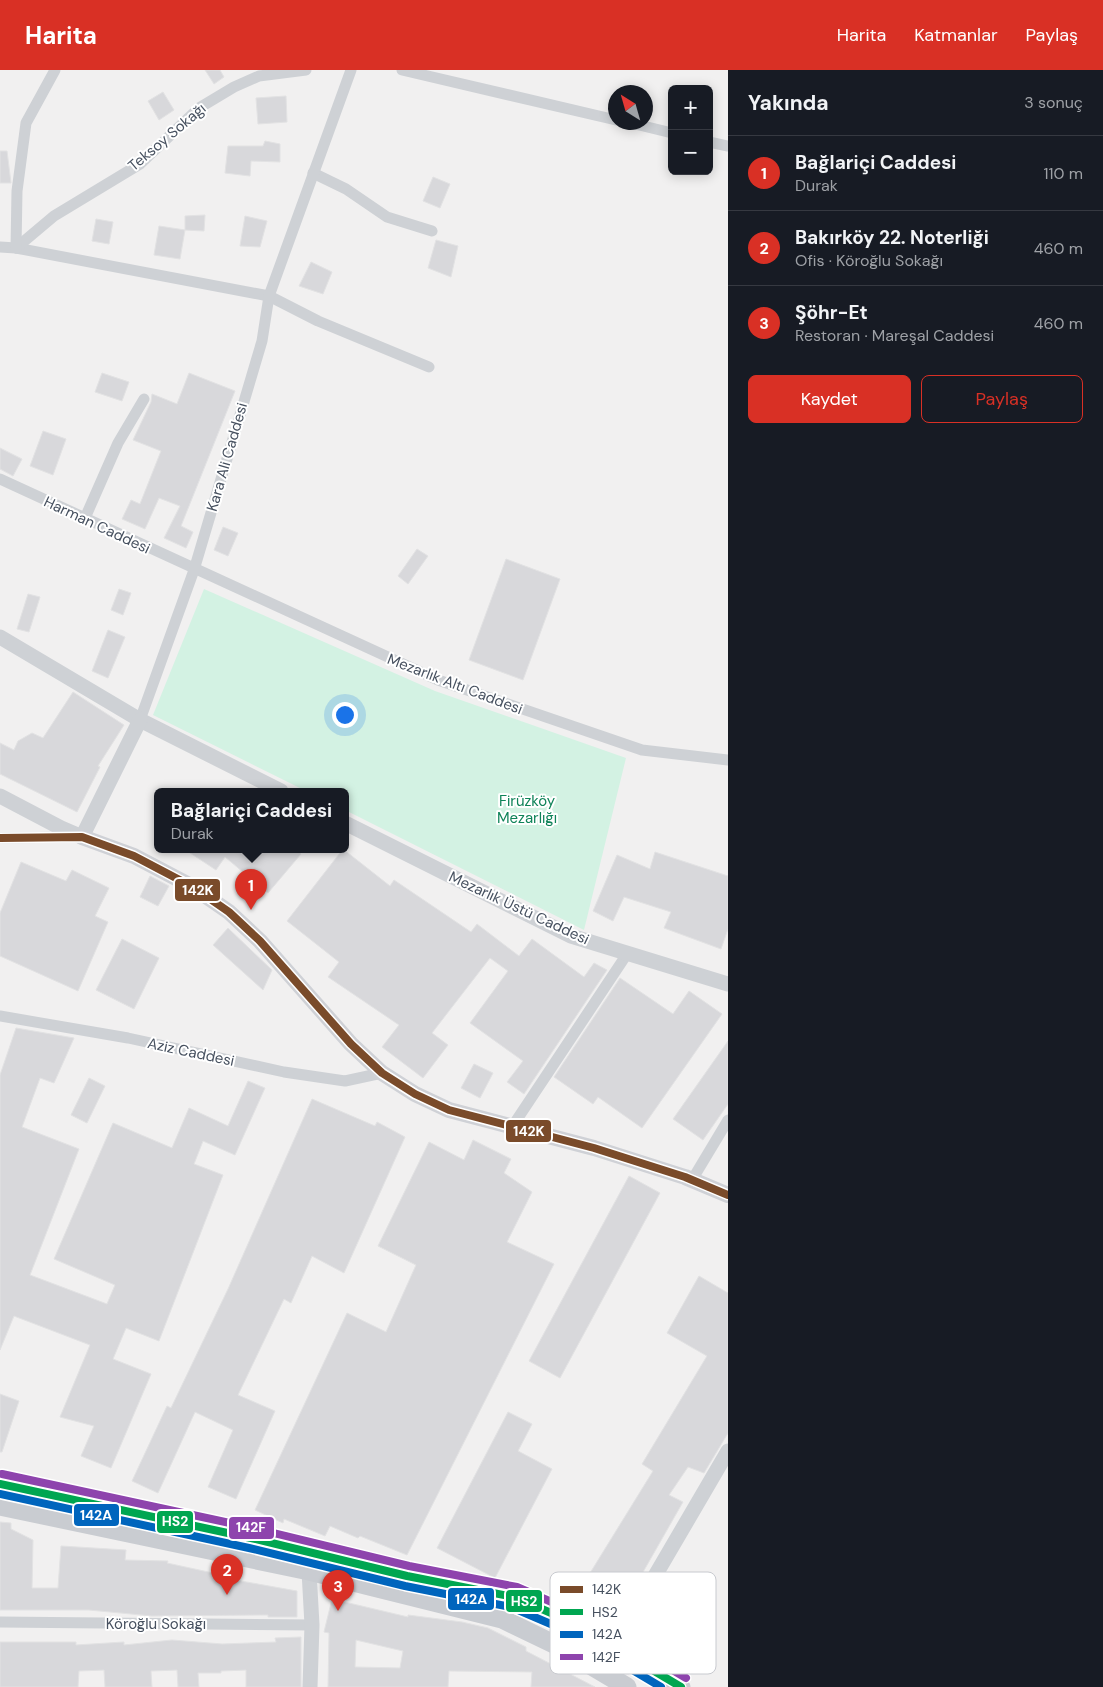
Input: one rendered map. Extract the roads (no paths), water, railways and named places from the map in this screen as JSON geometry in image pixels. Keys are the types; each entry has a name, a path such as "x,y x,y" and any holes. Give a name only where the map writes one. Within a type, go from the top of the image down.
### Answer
{"main road":[{"path":"82,836 134,856 193,887 229,912 260,941 351,1044 382,1073 415,1094 449,1110 594,1148 692,1180 728,1195"},
{"path":"0,1484 285,1546 407,1576 514,1597 550,1613"},
{"path":"0,1506 309,1571 502,1619 550,1641"},
{"path":"285,1546 298,1552 304,1558 309,1571"},
{"path":"606,1674 627,1687"},
{"path":"660,1674 681,1687"}],"street":[{"path":"16,248 17,190 26,123 55,70"},
{"name":"Teksoy Sokağı","path":"16,248 54,216 140,164 199,108 227,91 259,76 306,70"},
{"name":"Kara Ali Caddesi","path":"82,836 140,720 194,570 262,341 269,296 351,70"},
{"path":"402,70 608,118"},
{"path":"653,128 668,132"},
{"path":"713,143 728,146"},
{"path":"313,173 346,189 387,216 432,231"},
{"path":"0,247 16,248 269,296 318,321 430,367"},
{"path":"85,518 118,443 144,399"},
{"name":"Harman Caddesi","path":"0,479 194,570"},
{"name":"Mezarlık Altı Caddesi","path":"194,570 438,680 642,750 728,760"},
{"path":"0,637 140,720 275,788"},
{"path":"0,796 60,828 82,836"},
{"name":"Mezarlık Üstü Caddesi","path":"349,825 570,936 728,984"},
{"path":"0,838 82,836"},
{"path":"512,1127 627,954"},
{"name":"Aziz Caddesi","path":"0,1016 128,1038 284,1072 346,1081 382,1073"},
{"path":"692,1180 728,1120"},
{"path":"657,1572 728,1451"},
{"path":"309,1571 312,1625 310,1687"},
{"name":"Köroğlu Sokağı","path":"0,1622 312,1625"}],"place":[{"name":"Bağlariçi Caddesi","path":"251,910"},
{"name":"Bakırköy 22. Noterliği","path":"227,1595"},
{"name":"Şöhr-Et","path":"338,1611"}],"park label":[{"name":"Firüzköy Mezarlığı","path":"527,810"}]}
